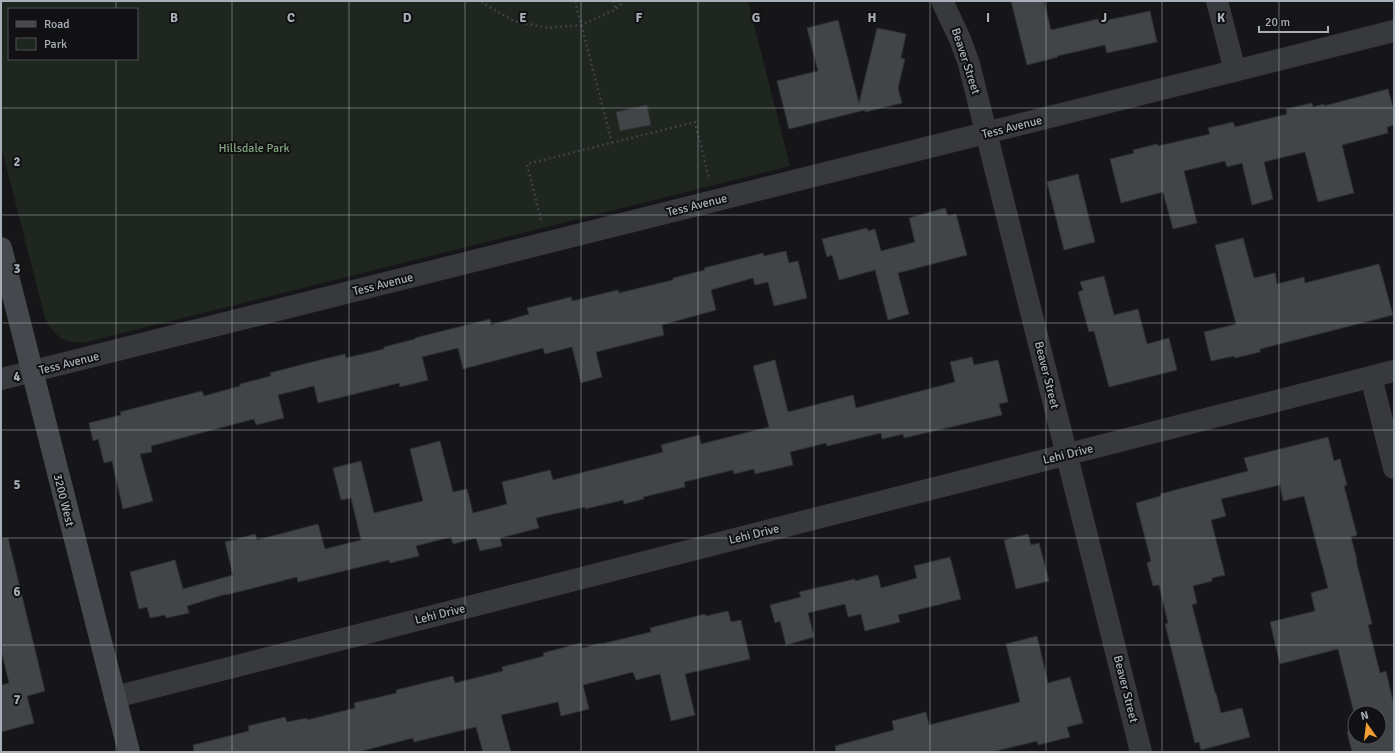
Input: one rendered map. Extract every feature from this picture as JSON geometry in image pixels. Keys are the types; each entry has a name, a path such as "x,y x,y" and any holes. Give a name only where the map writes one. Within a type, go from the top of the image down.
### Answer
{"main road":[{"name":"3200 West","path":"1,248 129,752"}],"street":[{"name":"Beaver Street","path":"942,1 960,39 969,64 1141,752"},
{"path":"1217,1 1235,71"},
{"name":"Tess Avenue","path":"1,379 1394,31"},
{"name":"Lehi Drive","path":"115,697 1394,371"},
{"path":"1371,377 1394,468"}],"path":[{"path":"482,1 484,4 514,21 548,28 582,25 616,9 624,1"},
{"path":"576,1 612,143"},
{"path":"614,1 616,9"},
{"path":"541,221 526,164 695,122 709,178"}],"green space":[{"name":"Hillsdale Park","path":"1,1 748,1 790,166 83,343 69,341 60,337 52,329 45,318 1,146"}],"building":[{"path":"1011,1 1044,1 1051,30 1098,19 1099,22 1150,11 1157,42 1107,53 1105,45 1057,56 1058,57 1027,65"},
{"path":"838,20 859,103 877,28 906,34 901,58 905,59 898,88 902,103 865,112 865,110 789,129 777,81 818,71 807,28"},
{"path":"1388,89 1394,111 1394,125 1387,127 1388,133 1342,145 1354,193 1318,202 1305,152 1264,162 1273,199 1252,205 1242,163 1227,167 1225,161 1184,171 1197,223 1173,229 1163,192 1121,203 1110,159 1134,153 1133,150 1157,144 1158,146 1210,134 1208,128 1233,122 1235,127 1287,114 1286,109 1312,103 1313,107 1324,104 1324,106"},
{"path":"647,105 651,125 620,131 616,112"},
{"path":"1078,174 1095,242 1064,250 1047,182"},
{"path":"945,208 948,216 956,214 967,255 898,273 909,314 888,320 875,270 839,280 832,255 827,257 822,239 867,228 868,231 875,229 881,251 915,242 909,218"},
{"path":"1243,238 1254,278 1275,273 1277,284 1304,277 1305,283 1379,264 1393,315 1260,349 1260,352 1235,358 1234,356 1211,361 1204,332 1236,324 1215,245"},
{"path":"786,251 789,263 798,261 807,298 774,306 768,282 755,285 753,278 711,290 716,310 662,325 664,335 596,352 602,377 581,383 572,347 545,354 543,348 463,369 458,348 422,357 428,380 400,387 399,383 318,403 314,386 278,395 284,418 256,425 254,419 151,446 152,452 140,454 153,501 123,509 112,461 104,463 98,439 93,441 89,423 121,415 120,412 202,391 204,396 240,386 240,384 271,376 270,373 345,354 346,358 384,349 384,347 415,338 490,319 491,325 529,314 527,308 571,297 572,301 618,290 619,293 673,280 673,278 705,270 704,268 763,253 764,256"},
{"path":"1104,276 1114,315 1138,309 1147,344 1169,338 1177,370 1109,387 1094,331 1089,332 1078,292 1083,290 1080,282"},
{"path":"972,357 974,365 998,360 1008,402 999,404 1002,415 904,438 903,434 882,439 881,433 827,446 826,443 790,452 793,465 755,474 754,469 734,474 733,470 684,482 685,487 643,497 644,499 624,504 623,500 536,518 539,528 500,538 502,546 480,551 476,538 453,544 451,537 416,546 419,556 390,563 389,560 298,582 297,577 226,594 187,606 189,613 166,618 165,615 150,618 147,607 139,609 130,572 175,560 183,589 233,575 225,542 255,534 257,540 318,524 325,549 361,540 351,498 341,500 333,468 361,461 374,513 423,501 410,449 440,441 453,492 467,489 473,513 507,504 502,482 550,470 553,480 663,452 661,445 699,435 701,444 769,427 753,366 775,360 788,412 853,395 856,408 955,382 950,362"},
{"path":"1328,437 1334,461 1340,459 1347,485 1344,486 1357,535 1351,537 1372,624 1368,625 1380,673 1386,671 1394,706 1394,752 1352,752 1350,745 1387,745 1387,705 1352,705 1338,649 1280,664 1270,622 1315,611 1311,593 1328,588 1304,496 1283,501 1280,485 1221,499 1226,516 1211,520 1225,575 1212,578 1212,581 1193,586 1197,603 1192,605 1221,713 1242,708 1250,737 1201,750 1199,742 1195,743 1165,624 1168,623 1159,585 1153,586 1147,563 1151,561 1136,503 1161,496 1160,494 1248,471 1244,458"},
{"path":"1028,534 1031,545 1039,543 1049,581 1016,589 1004,540"},
{"path":"8,538 45,691 27,696 34,723 1,732 1,685 9,683 1,650 1,539"},
{"path":"950,557 961,599 898,615 900,622 865,631 861,614 848,617 845,604 808,613 814,637 786,645 780,621 775,623 770,605 801,597 799,592 878,575 881,588 917,578 914,566"},
{"path":"728,611 731,622 741,620 750,659 685,674 695,715 671,721 660,674 636,680 633,672 583,685 589,709 561,716 558,702 501,715 511,752 483,752 476,727 414,742 413,738 358,752 194,752 193,745 249,731 248,726 285,717 287,722 307,718 307,720 355,708 354,703 397,693 396,690 453,676 455,683 503,671 502,667 544,656 543,653 581,643 582,648 601,644 651,632 650,628 705,614 706,616"},
{"path":"1037,636 1048,683 1070,677 1083,723 1067,727 1070,737 1038,745 1037,741 992,752 836,752 835,746 894,730 892,721 926,712 929,725 1020,702 1006,644"}]}
